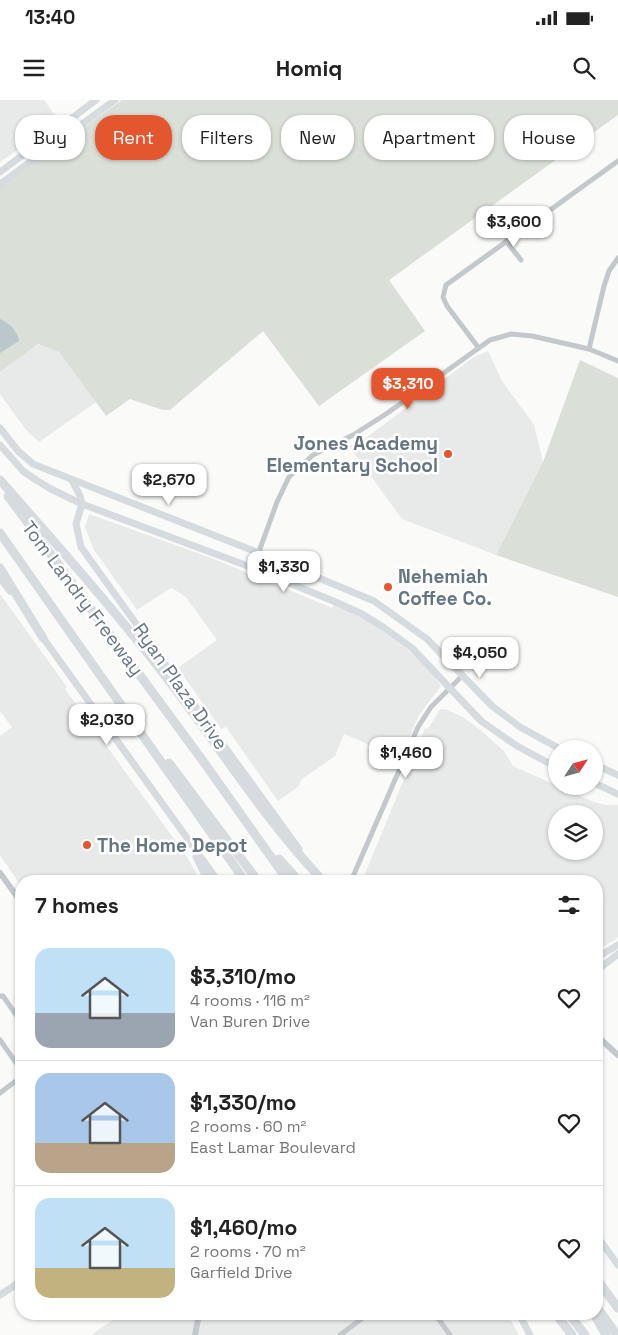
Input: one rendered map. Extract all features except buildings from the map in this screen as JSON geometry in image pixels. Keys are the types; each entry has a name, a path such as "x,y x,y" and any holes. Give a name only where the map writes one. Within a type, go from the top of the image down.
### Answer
{"highway":[{"path":"0,480 147,652 242,784 297,854 317,875"},
{"name":"Tom Landry Freeway","path":"0,486 192,745 284,875"},
{"name":"Tom Landry Freeway","path":"0,533 241,875"},
{"path":"0,568 43,638"},
{"path":"141,734 164,756 253,875"},
{"path":"250,826 293,875"},
{"path":"603,1288 618,1308"},
{"path":"603,1316 617,1335"},
{"path":"561,1320 572,1335"},
{"path":"574,1320 585,1335"},
{"path":"597,1320 606,1335"}],"main road":[{"path":"0,172 96,100"},
{"path":"0,184 115,100"},
{"path":"0,428 18,451 33,464 259,553 374,601 427,639 484,699 504,715 548,743"},
{"path":"0,445 23,470 51,490 82,504 338,602 383,627 421,657 481,721 501,736 548,763"},
{"path":"72,480 82,504"},
{"name":"Ryan Plaza Drive","path":"82,504 76,524 81,547 319,875"},
{"path":"0,578 214,875"},
{"path":"603,768 618,774"},
{"path":"603,787 618,794"},
{"path":"188,841 205,875"},
{"path":"603,954 618,945"},
{"path":"603,966 618,954"},
{"path":"603,1245 618,1265"},
{"path":"0,1294 15,1285"},
{"path":"522,1320 530,1335"}],"street":[{"path":"478,347 447,306 443,297 444,290 452,279 618,160"},
{"path":"506,241 521,260"},
{"path":"589,349 609,270 618,258"},
{"path":"253,568 277,502 289,476 313,455 386,414 490,340 511,334 532,336 589,349 618,361"},
{"path":"355,875 426,712 462,676"},
{"path":"0,873 15,894"},
{"path":"0,996 3,996 15,1013"},
{"path":"0,1040 15,1061"},
{"path":"603,1041 618,1055"},
{"path":"0,1093 15,1082"},
{"path":"196,1335 198,1320"},
{"path":"340,1335 360,1320"},
{"path":"439,1320 450,1335"}],"shaded area":[{"path":"0,100 44,100 55,115 15,115 15,152 0,162"},
{"path":"122,100 618,100 618,115 594,132 594,115 504,115 504,160 556,160 389,280 425,331 319,406 263,331 170,410 163,410 130,399 106,416 59,352 38,344 0,372 0,187 38,160 85,160 85,126 95,119 95,160 172,160 172,115 101,115"},
{"path":"0,319 7,322 13,328 19,341 0,353"},
{"path":"38,344 59,352 96,402 39,442 26,430 0,394 0,372"},
{"name":"Jones Academy Elementary School","path":"488,351 502,381 534,425 543,462 496,555 402,519 349,446 367,437 474,357"},
{"path":"580,360 618,378 618,597 496,555 543,462"},
{"path":"89,514 214,559 332,608 334,604 368,621 403,646 429,669 441,686 419,715 400,758 344,734 335,756 302,779 298,787 278,801 226,727 221,729 178,668 217,640 185,596 171,588 137,610 94,550 85,527"},
{"path":"0,594 67,687 65,689 185,854 197,875 15,875 15,877 0,855 0,736 12,727 0,711"},
{"path":"440,709 445,709 463,717 478,728 504,751 513,766 548,782 548,795 578,795 605,805 618,805 618,937 603,947 603,875 364,875 425,728 428,729"},
{"path":"112,1320 510,1320 519,1335 91,1335"}],"place":[{"name":"Jones Academy Elementary School","path":"448,454"},
{"name":"Nehemiah Coffee Co.","path":"388,587"},
{"name":"The Home Depot","path":"87,845"}]}
